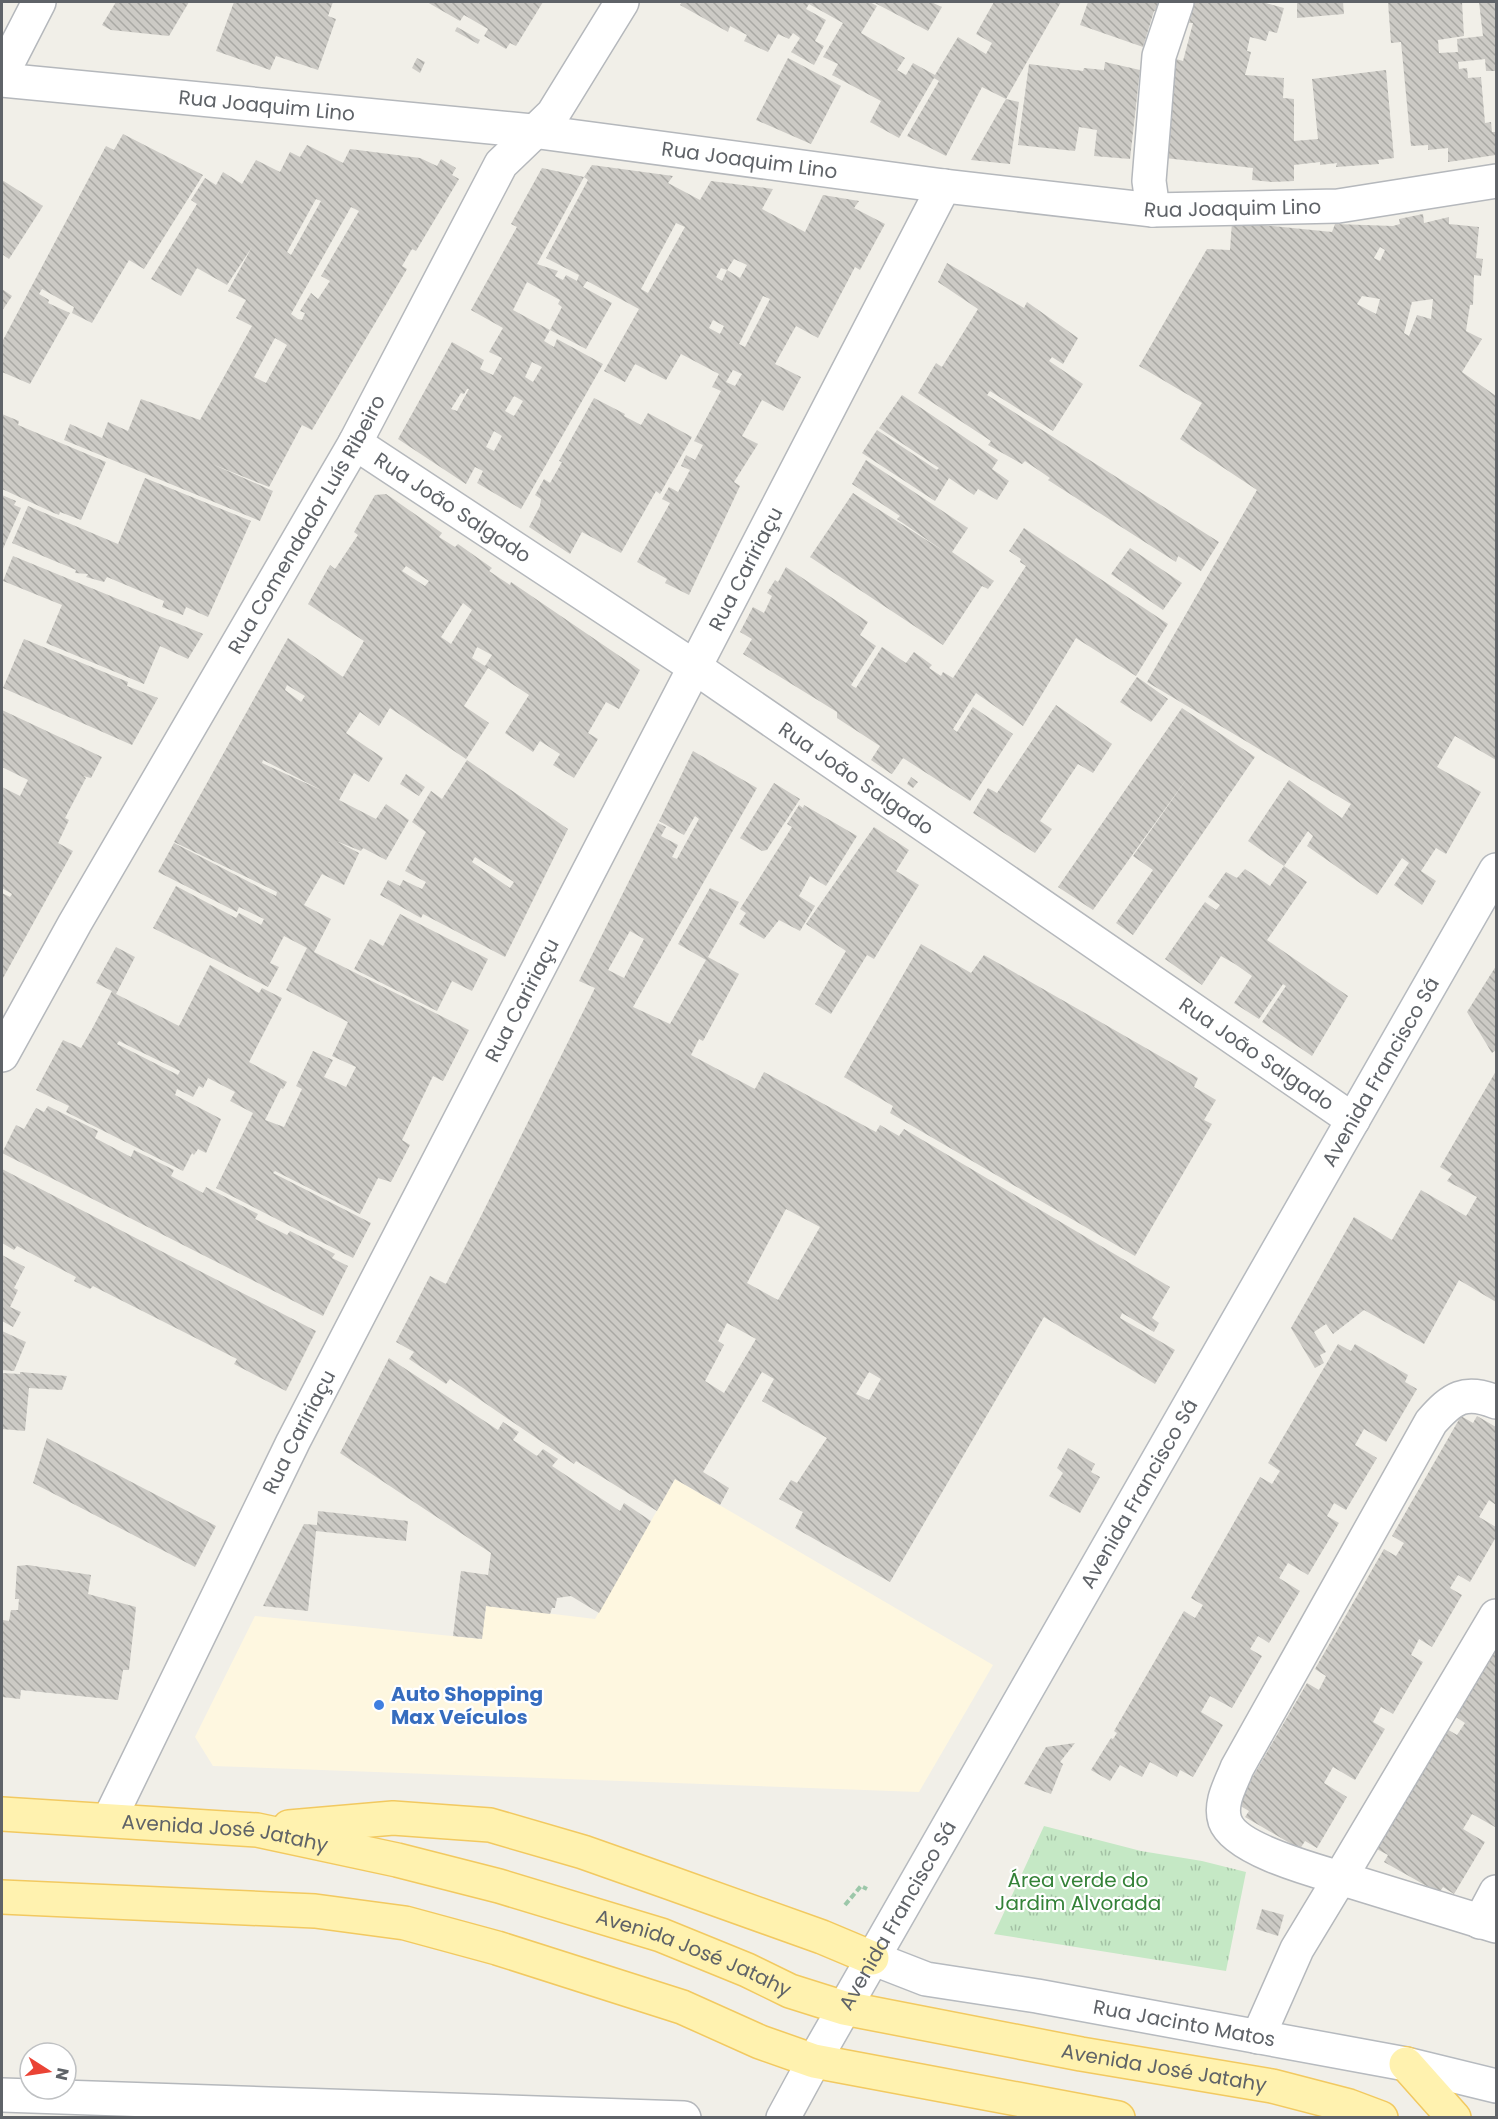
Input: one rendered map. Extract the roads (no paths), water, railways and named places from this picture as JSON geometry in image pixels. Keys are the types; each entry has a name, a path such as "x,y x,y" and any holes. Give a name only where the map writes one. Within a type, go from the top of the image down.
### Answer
{"main road":[{"name":"Avenida José Jatahy","path":"2,1814 257,1830 499,1886 661,1935 747,1970 790,1991 844,2008 1081,2054 1272,2086 1349,2106 1381,2118"},
{"path":"257,1830 393,1818 490,1825 646,1874 822,1937 872,1958"},
{"path":"2,1897 315,1911 405,1923 497,1948 682,2007 760,2042 814,2061 1118,2118"},
{"path":"1406,2064 1454,2118"}],"street":[{"path":"2,74 39,2"},
{"name":"Rua Comendador Luís Ribeiro","path":"2,1055 81,913 356,443 501,164 532,131 553,114 622,2"},
{"path":"1153,210 1149,181 1159,56 1177,2"},
{"name":"Rua Joaquim Lino","path":"2,80 532,131 944,186 1153,210 1338,206 1497,181"},
{"name":"Rua Caririaçu","path":"110,1820 293,1442 944,186"},
{"name":"Rua João Salgado","path":"356,443 696,668 1353,1120"},
{"name":"Avenida Francisco Sá","path":"783,2118 872,1958 1497,870"},
{"path":"1497,1402 1485,1397 1461,1395 1431,1422 1237,1768 1223,1802 1225,1822 1239,1838 1285,1862 1488,1924 1497,1892"},
{"path":"1258,2037 1297,1949 1497,1616"},
{"name":"Rua Jacinto Matos","path":"872,1958 926,1979 1037,1996 1406,2064 1497,2086"},
{"path":"2,2095 55,2107 684,2118"}],"place":[{"name":"Auto Shopping Max Veículos","path":"379,1705"}],"park label":[{"name":"Área verde do Jardim Alvorada","path":"1078,1892"}]}
